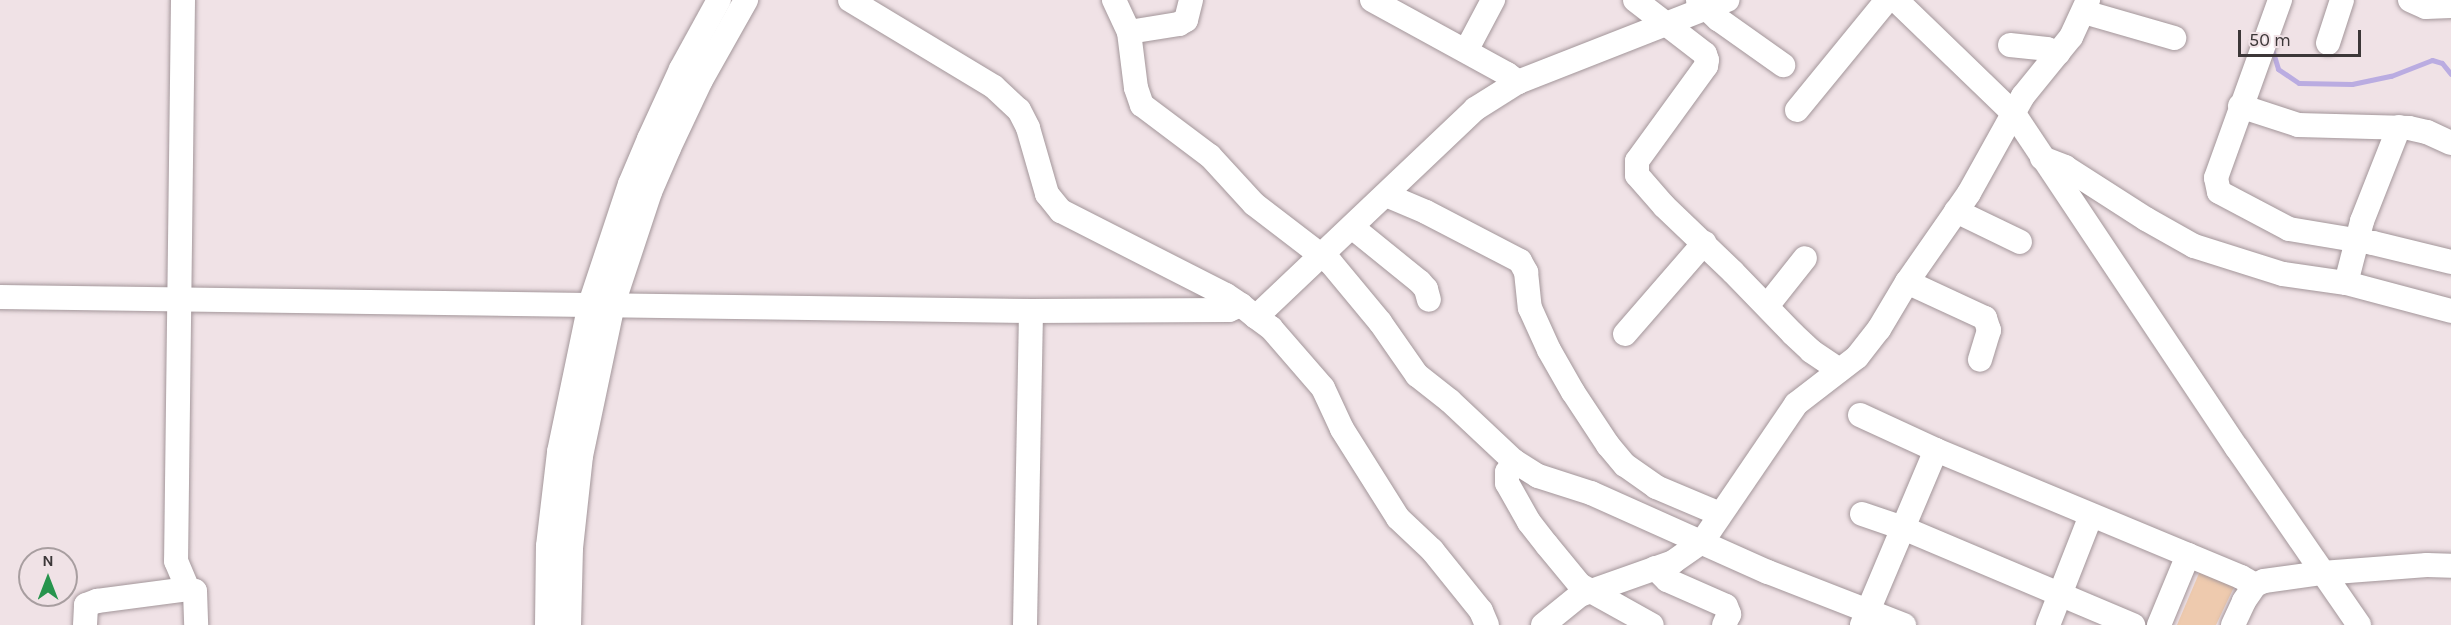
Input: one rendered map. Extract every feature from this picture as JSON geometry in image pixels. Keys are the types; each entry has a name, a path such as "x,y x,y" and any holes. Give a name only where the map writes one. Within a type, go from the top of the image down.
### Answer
{"street":[{"path":"183,0 176,561 189,589"},
{"path":"547,625 548,546 559,453 601,304 630,184 681,69 719,0"},
{"path":"569,625 571,548 601,304 701,80 746,0"},
{"path":"850,0 994,87 1019,110 1028,128 1047,194 1061,211 1226,295 1271,328 1318,381 1342,429 1398,518 1432,550 1481,611 1487,625"},
{"path":"1114,0 1129,32 1136,88 1142,105 1210,156 1254,204 1322,255 1380,322 1417,375 1450,401 1514,461 1538,476 1591,493 1865,618 1904,625"},
{"path":"1129,32 1179,24 1186,20 1191,0"},
{"path":"1372,0 1402,7 1466,51 1518,82"},
{"path":"1466,51 1493,0"},
{"path":"1635,0 1663,24 1705,54 1707,64 1637,161 1635,172 1664,206 1811,351 1839,370"},
{"path":"1797,110 1887,0"},
{"path":"1896,0 2014,114 2359,625"},
{"path":"2280,0 2216,178 2219,192 2289,229 2356,240 2451,262"},
{"path":"2328,43 2342,0"},
{"path":"2410,0 2426,8 2451,6"},
{"path":"0,297 1031,311 1249,311 1322,255 1475,109 1518,82 1663,24 1710,2 1783,65"},
{"path":"1543,625 1571,602 1590,591 1686,556 1702,542 1796,404 1868,345 1907,282 1970,193 2023,96 2071,37 2086,6 2174,38"},
{"path":"2010,45 2047,49 2058,53"},
{"path":"2240,106 2285,123 2304,126 2399,127 2427,132 2451,143"},
{"path":"2346,284 2356,240 2399,127"},
{"path":"2042,158 2065,167 2146,219 2194,246 2283,274 2346,284 2451,311"},
{"path":"1386,195 1426,212 1520,261 1526,272 1530,308 1545,342 1572,392 1608,445 1625,465 1656,487 1720,514"},
{"path":"1956,211 2020,242"},
{"path":"1352,227 1420,282 1426,289 1429,300"},
{"path":"1626,334 1704,243"},
{"path":"1767,306 1805,258"},
{"path":"1907,282 1985,318 1989,330 1980,360"},
{"path":"1025,625 1031,311"},
{"path":"1860,415 1936,450 2255,585 2279,578 2322,573 2451,566"},
{"path":"1865,618 1936,450"},
{"path":"1514,461 1508,472 1508,483 1529,522 1580,585 1652,625"},
{"path":"1862,514 1903,528 2133,625"},
{"path":"2048,625 2091,514"},
{"path":"2159,625 2188,555"},
{"path":"1655,568 1667,580 1726,606 1729,614 1724,625"},
{"path":"2234,625 2255,585"},
{"path":"85,625 86,605 97,601 189,589 195,591 196,625"}],"shaded area":[{"path":"2200,571 2235,585 2216,625 2177,625"}],"waterway":[{"path":"2272,49 2278,69 2299,83 2352,84 2391,76 2432,60 2442,63 2451,74"}]}
